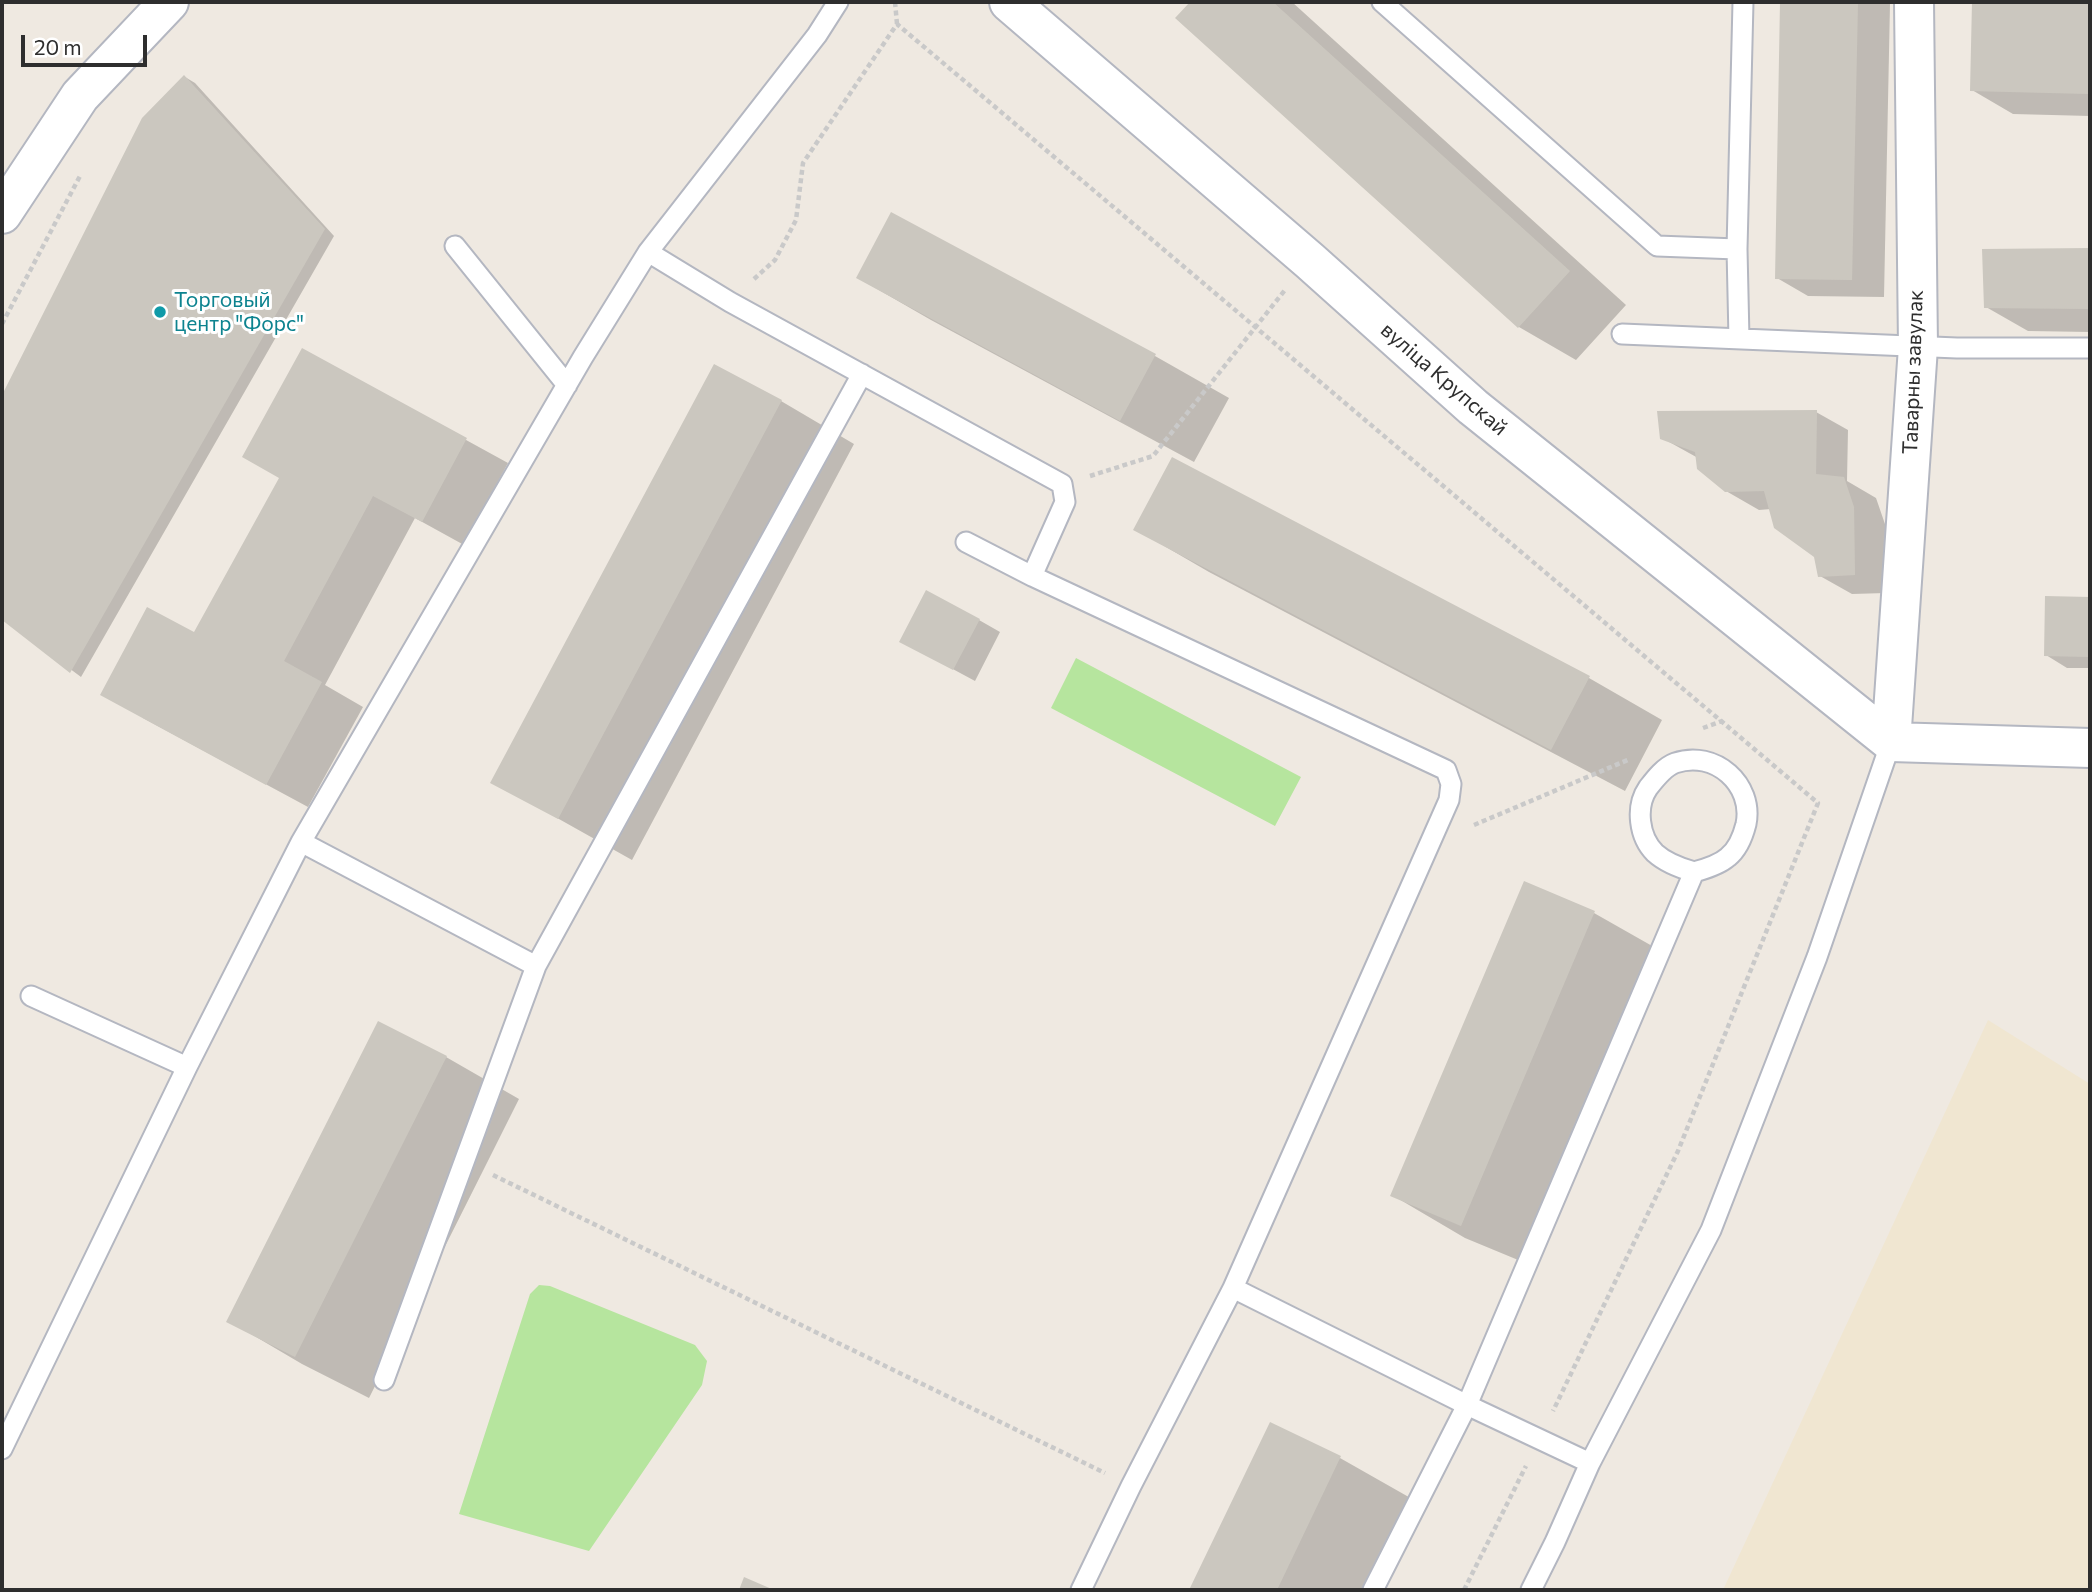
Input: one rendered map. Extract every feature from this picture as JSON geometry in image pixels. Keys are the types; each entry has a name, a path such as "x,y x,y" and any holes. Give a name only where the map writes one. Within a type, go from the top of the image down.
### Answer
{"street":[{"path":"2,214 80,96 169,2"},
{"name":"вуліца Крупскай","path":"1009,2 1310,261 1473,407 1891,742"},
{"name":"Таварны завулак","path":"1891,742 1918,347 1914,2"},
{"path":"1891,742 2090,748"}],"lane":[{"path":"2,1449 187,1067 301,842 567,384 648,252 817,35 838,2"},
{"path":"1382,2 1657,246 1737,249"},
{"path":"1739,339 1737,249 1744,2"},
{"path":"455,246 567,384"},
{"path":"648,252 730,302 1062,484 1065,502 1032,576"},
{"path":"1622,334 1918,347 2090,348"},
{"path":"384,1380 537,966 862,374"},
{"path":"966,542 1032,576 1446,770 1451,784 1449,800 1430,844 1233,1288 1131,1486 1082,1590"},
{"path":"1531,1590 1590,1463 1711,1230 1817,957 1891,742"},
{"path":"1373,1590 1467,1405 1694,872 1729,856 1743,836 1748,812 1744,794 1735,778 1716,765 1695,761 1675,763 1656,776 1643,796 1640,819 1644,835 1654,852 1672,865 1694,872"},
{"path":"301,842 537,966"},
{"path":"31,996 187,1067"},
{"path":"1233,1288 1590,1463"}],"path":[{"path":"730,302 775,260 796,219 803,163 897,24 895,2"},
{"path":"897,24 1818,803 1678,1151 1464,1590"},
{"path":"1062,484 1153,456 1310,261"},
{"path":"1696,731 1721,721"},
{"path":"1430,844 1633,758"},
{"path":"464,1161 1131,1486"}],"shaded area":[{"path":"1988,1020 2090,1084 2090,1590 1723,1590"}],"green space":[{"path":"1076,658 1301,777 1275,826 1051,708"},
{"path":"539,1285 550,1286 695,1345 707,1361 702,1385 589,1551 459,1514 530,1294"}],"building":[{"path":"1190,2 1273,2 1570,271 1518,328 1175,18"},
{"path":"1780,2 1858,2 1852,280 1775,279"},
{"path":"1972,2 2090,2 2090,94 1970,91"},
{"name":"Торговый центр \"Форс\"","path":"184,75 325,229 70,673 2,620 2,395 142,118"},
{"path":"891,212 1156,354 1120,421 856,278"},
{"path":"2090,248 2090,309 1984,308 1982,249"},
{"path":"302,348 467,438 422,522 373,496 284,661 322,682 266,785 100,695 147,607 194,632 279,478 242,457"},
{"path":"714,364 782,400 558,819 490,783"},
{"path":"1817,410 1816,474 1844,477 1854,507 1855,575 1818,577 1814,557 1774,528 1764,491 1725,492 1697,469 1695,452 1660,439 1657,411"},
{"path":"1172,457 1590,676 1551,750 1133,530"},
{"path":"926,590 980,619 953,670 899,642"},
{"path":"2045,596 2090,597 2090,657 2044,656"},
{"path":"1524,881 1595,911 1461,1226 1390,1196"},
{"path":"378,1021 447,1056 295,1357 226,1322"},
{"path":"1270,1422 1341,1456 1277,1590 1189,1590"},
{"path":"744,1577 774,1590 739,1590"}],"place":[{"name":"Торговый центр \"Форс\"","path":"160,312"}]}
